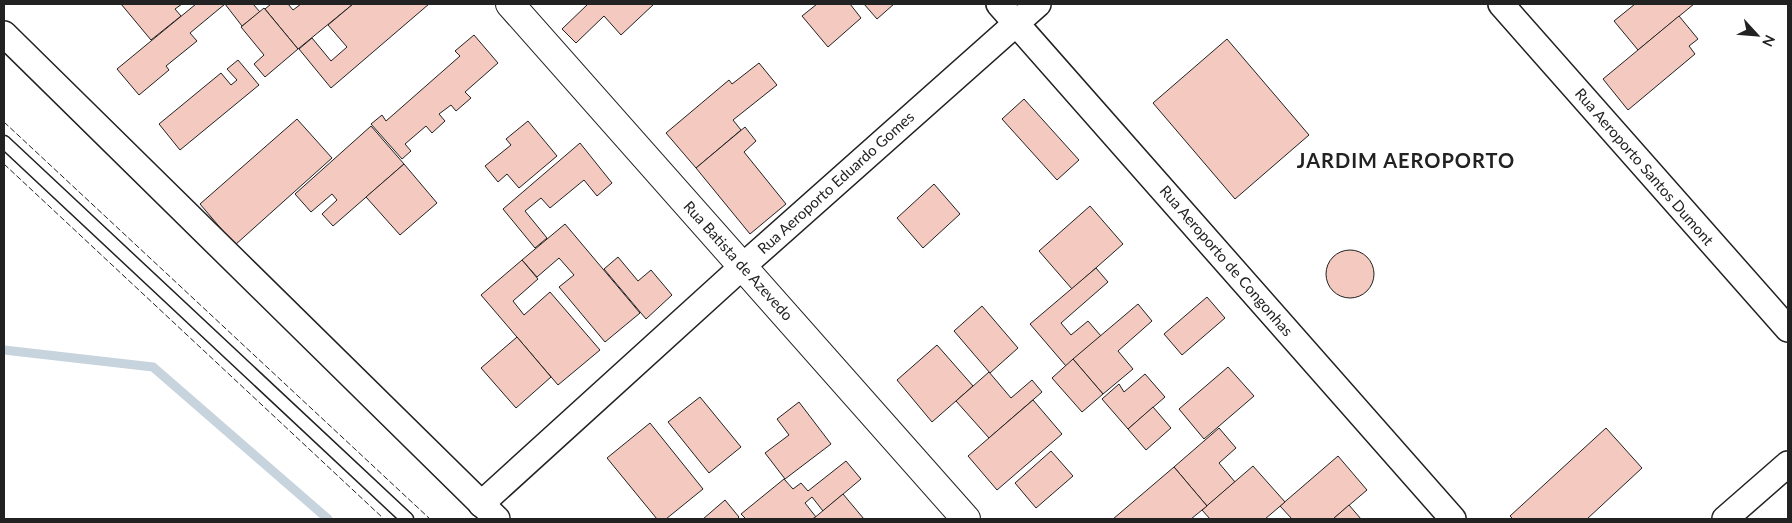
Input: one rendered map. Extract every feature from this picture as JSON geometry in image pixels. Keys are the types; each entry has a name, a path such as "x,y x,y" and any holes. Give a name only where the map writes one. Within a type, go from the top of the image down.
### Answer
{"street":[{"name":"Rua Batista de Azevedo","path":"510,4 966,519"},
{"name":"Rua Aeroporto de Congonhas","path":"999,4 1453,519"},
{"name":"Rua Aeroporto Eduardo Gomes","path":"489,512 743,266 1038,4"},
{"name":"Rua Aeroporto Santos Dumont","path":"1500,4 1788,329"},
{"path":"4,34 489,512"},
{"path":"1725,519 1788,464"}],"lane":[{"path":"4,142 407,519"}],"building":[{"path":"121,4 182,4 175,9 181,16 151,40"},
{"path":"196,4 225,4 190,33 197,41 166,66 169,70 139,95 117,69"},
{"path":"225,4 253,4 260,12 242,26"},
{"path":"271,4 288,4 293,10 301,4 353,4 298,49 265,9"},
{"path":"353,4 429,4 331,88 299,49 312,38 331,61 347,47 328,25"},
{"path":"588,4 654,4 621,35 604,16 576,43 562,29"},
{"path":"817,4 850,4 861,18 828,47 802,16"},
{"path":"864,4 894,4 877,19"},
{"path":"1635,4 1694,4 1638,50 1614,21"},
{"path":"264,8 298,49 265,77 254,64 264,55 241,27"},
{"path":"1679,16 1698,39 1689,46 1695,54 1628,110 1603,79"},
{"path":"474,35 498,63 465,92 471,98 456,111 451,105 439,114 445,121 432,133 426,126 405,144 411,151 402,159 371,124 382,115 386,121 460,56 455,51"},
{"path":"1227,39 1309,135 1235,199 1153,103"},
{"path":"238,60 259,85 180,150 159,124 221,73 231,85 237,80 227,69"},
{"path":"759,63 777,85 733,120 741,130 696,168 666,133 729,80 732,84"},
{"path":"1024,99 1079,160 1057,180 1002,119"},
{"path":"297,119 332,158 235,245 200,204"},
{"path":"528,121 557,156 519,188 507,174 498,182 485,166 511,145 506,139"},
{"path":"371,126 404,164 333,226 322,214 337,200 332,194 311,212 295,194"},
{"path":"745,127 756,141 744,152 786,204 750,234 696,168"},
{"path":"580,143 612,183 597,196 584,180 550,208 541,198 525,211 547,238 535,248 503,209"},
{"path":"404,164 437,203 400,235 366,197"},
{"path":"934,184 960,214 923,248 897,218"},
{"path":"1090,206 1123,244 1072,289 1039,251"},
{"path":"565,224 640,313 605,342 559,287 574,275 559,258 537,277 522,260"},
{"path":"1345,250 1355,250 1367,257 1374,269 1374,279 1367,291 1355,298 1345,298 1337,294 1330,287 1326,279 1326,269 1330,261 1337,254"},
{"path":"618,257 638,281 651,270 672,295 646,319 604,269"},
{"path":"522,260 538,279 513,301 524,315 550,292 600,350 558,385 481,295"},
{"path":"1096,268 1108,282 1061,323 1071,335 1088,321 1101,336 1066,366 1030,324"},
{"path":"1207,297 1225,318 1182,355 1164,334"},
{"path":"1138,304 1152,321 1118,351 1133,369 1103,394 1073,359"},
{"path":"982,306 1018,348 990,373 954,331"},
{"path":"517,337 551,377 516,408 481,368"},
{"path":"937,345 973,386 932,422 897,380"},
{"path":"1073,359 1103,394 1082,412 1052,378"},
{"path":"1228,367 1254,396 1204,439 1179,409"},
{"path":"989,372 1011,398 1032,380 1042,392 989,438 956,401"},
{"path":"1145,374 1165,397 1128,429 1102,399 1119,384 1124,392"},
{"path":"700,397 741,447 709,473 668,422"},
{"path":"1033,400 1062,434 997,490 968,456"},
{"path":"799,402 831,444 785,479 765,453 789,435 777,419"},
{"path":"1153,407 1171,428 1146,450 1128,429"},
{"path":"650,423 703,489 666,519 657,519 607,458"},
{"path":"1219,428 1236,448 1219,463 1235,482 1207,506 1174,467"},
{"path":"1606,428 1642,468 1587,519 1513,519 1510,516"},
{"path":"1051,451 1073,476 1036,508 1015,483"},
{"path":"1338,456 1367,490 1333,519 1292,519 1280,506"},
{"path":"846,461 861,479 823,511 812,497 805,503 816,517 812,519 746,519 741,514 784,479 793,489 801,483 808,491"},
{"path":"1253,466 1285,502 1265,519 1210,519 1202,510"},
{"path":"1174,467 1207,506 1191,519 1113,519"},
{"path":"843,494 864,519 813,519"},
{"path":"725,500 739,517 737,519 703,519"},
{"path":"1349,505 1361,519 1333,519"}],"waterway":[{"path":"4,350 153,367 328,519"}],"fence":[{"path":"4,122 430,519"},
{"path":"4,164 384,519"}],"district":[{"name":"JARDIM AEROPORTO","path":"1406,161"}]}
